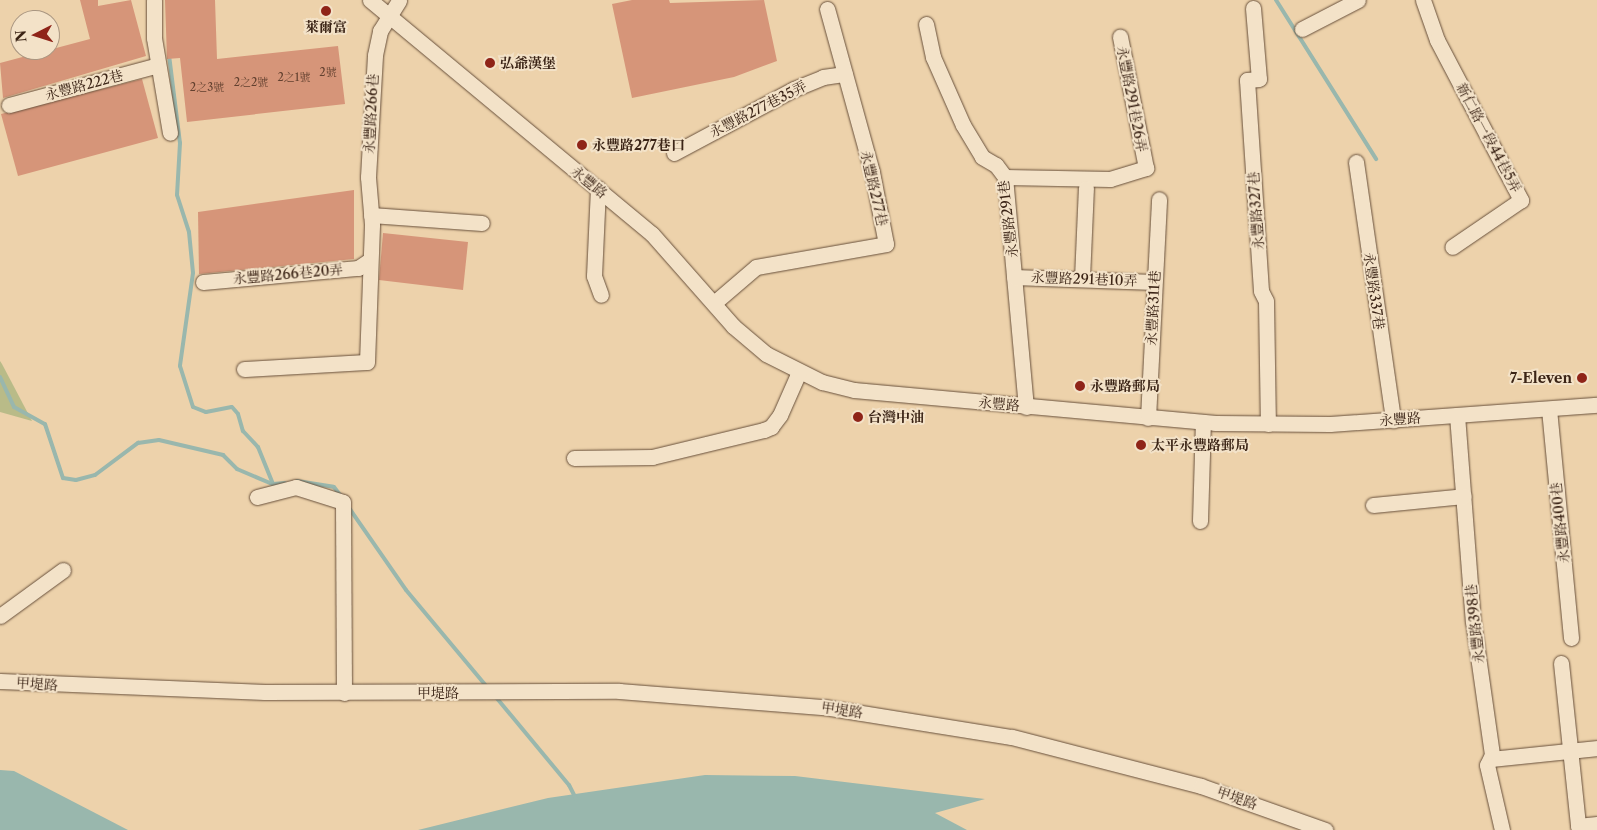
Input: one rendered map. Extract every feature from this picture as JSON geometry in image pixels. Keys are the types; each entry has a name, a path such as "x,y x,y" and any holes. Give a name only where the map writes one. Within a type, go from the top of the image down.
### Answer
{"street":[{"path":"154,0 158,65 170,133"},
{"name":"永豐路","path":"370,0 652,234 714,302 766,354 798,372 854,390 1203,422 1268,424 1393,420 1597,405"},
{"path":"387,14 398,0"},
{"path":"1302,29 1358,0"},
{"name":"新仁路一段44巷5弄","path":"1423,0 1437,40 1521,200 1452,247"},
{"name":"永豐路327巷","path":"1253,8 1259,79 1247,80 1261,291 1266,301 1268,424"},
{"name":"永豐路277巷","path":"714,302 756,267 886,244 845,74 827,9"},
{"name":"永豐路266巷","path":"244,368 367,362 371,215 368,177 375,54 387,14"},
{"name":"永豐路291巷","path":"926,24 933,57 962,125 982,157 996,164 1005,177 1026,407"},
{"name":"永豐路291巷26弄","path":"1005,177 1110,179 1146,168 1120,37"},
{"name":"永豐路222巷","path":"9,105 158,65"},
{"name":"永豐路277巷35弄","path":"674,152 794,89 823,77 845,74"},
{"name":"永豐路337巷","path":"1356,162 1393,420"},
{"path":"598,188 594,276 601,294"},
{"path":"1082,278 1086,188"},
{"name":"永豐路311巷","path":"1148,418 1159,199"},
{"path":"371,215 482,223"},
{"name":"永豐路266巷20弄","path":"204,282 358,268 370,260"},
{"name":"永豐路291巷10弄","path":"1014,277 1154,282"},
{"path":"574,458 652,457 764,430 771,427 780,414 798,372"},
{"name":"永豐路400巷","path":"1549,409 1571,638"},
{"name":"永豐路398巷","path":"1457,415 1473,622 1491,759 1487,765 1502,830"},
{"path":"1200,521 1203,422"},
{"path":"257,497 296,487 343,502 344,693"},
{"path":"1373,504 1464,496"},
{"path":"0,616 63,570"},
{"path":"1561,663 1578,826 1597,824"},
{"name":"甲堤路","path":"0,681 344,693 666,693 935,723 1012,737 1145,770 1325,830"},
{"path":"1491,759 1597,748"}],"green space":[{"path":"0,361 2,364 32,421 0,412"}],"water":[{"path":"0,770 14,771 128,830 0,830"},
{"path":"705,775 795,776 985,799 935,813 967,830 418,830 548,798"}],"building":[{"path":"80,0 98,0 98,6 131,0 146,56 3,98 0,63 11,60 60,60 60,47 90,39"},
{"path":"165,0 215,0 217,59 338,46 345,104 187,122 180,58 167,59"},
{"path":"632,0 669,0 670,3 764,0 777,61 734,77 632,98 612,4"},
{"path":"142,79 158,138 18,176 1,114"},
{"path":"354,190 354,259 199,274 198,212"},
{"path":"383,233 468,242 463,290 379,280"}],"waterway":[{"path":"1276,0 1376,159"},
{"path":"169,55 180,143 177,195 189,232 193,273 180,366 193,407 206,412 232,407 238,414 243,431 258,447 273,484"},
{"path":"0,377 14,407 45,424 63,478 76,480 95,475 138,443 159,440 223,455 237,469 273,484 285,483"},
{"path":"297,481 334,487 340,495"},
{"path":"347,505 406,590 487,687"},
{"path":"495,696 569,785 576,799"}],"place":[{"name":"萊爾富","path":"326,11"},
{"name":"弘爺漢堡","path":"490,63"},
{"name":"永豐路277巷口","path":"582,145"},
{"name":"7-Eleven","path":"1582,378"},
{"name":"永豐路郵局","path":"1080,386"},
{"name":"台灣中油","path":"858,417"},
{"name":"太平永豐路郵局","path":"1141,445"}]}
